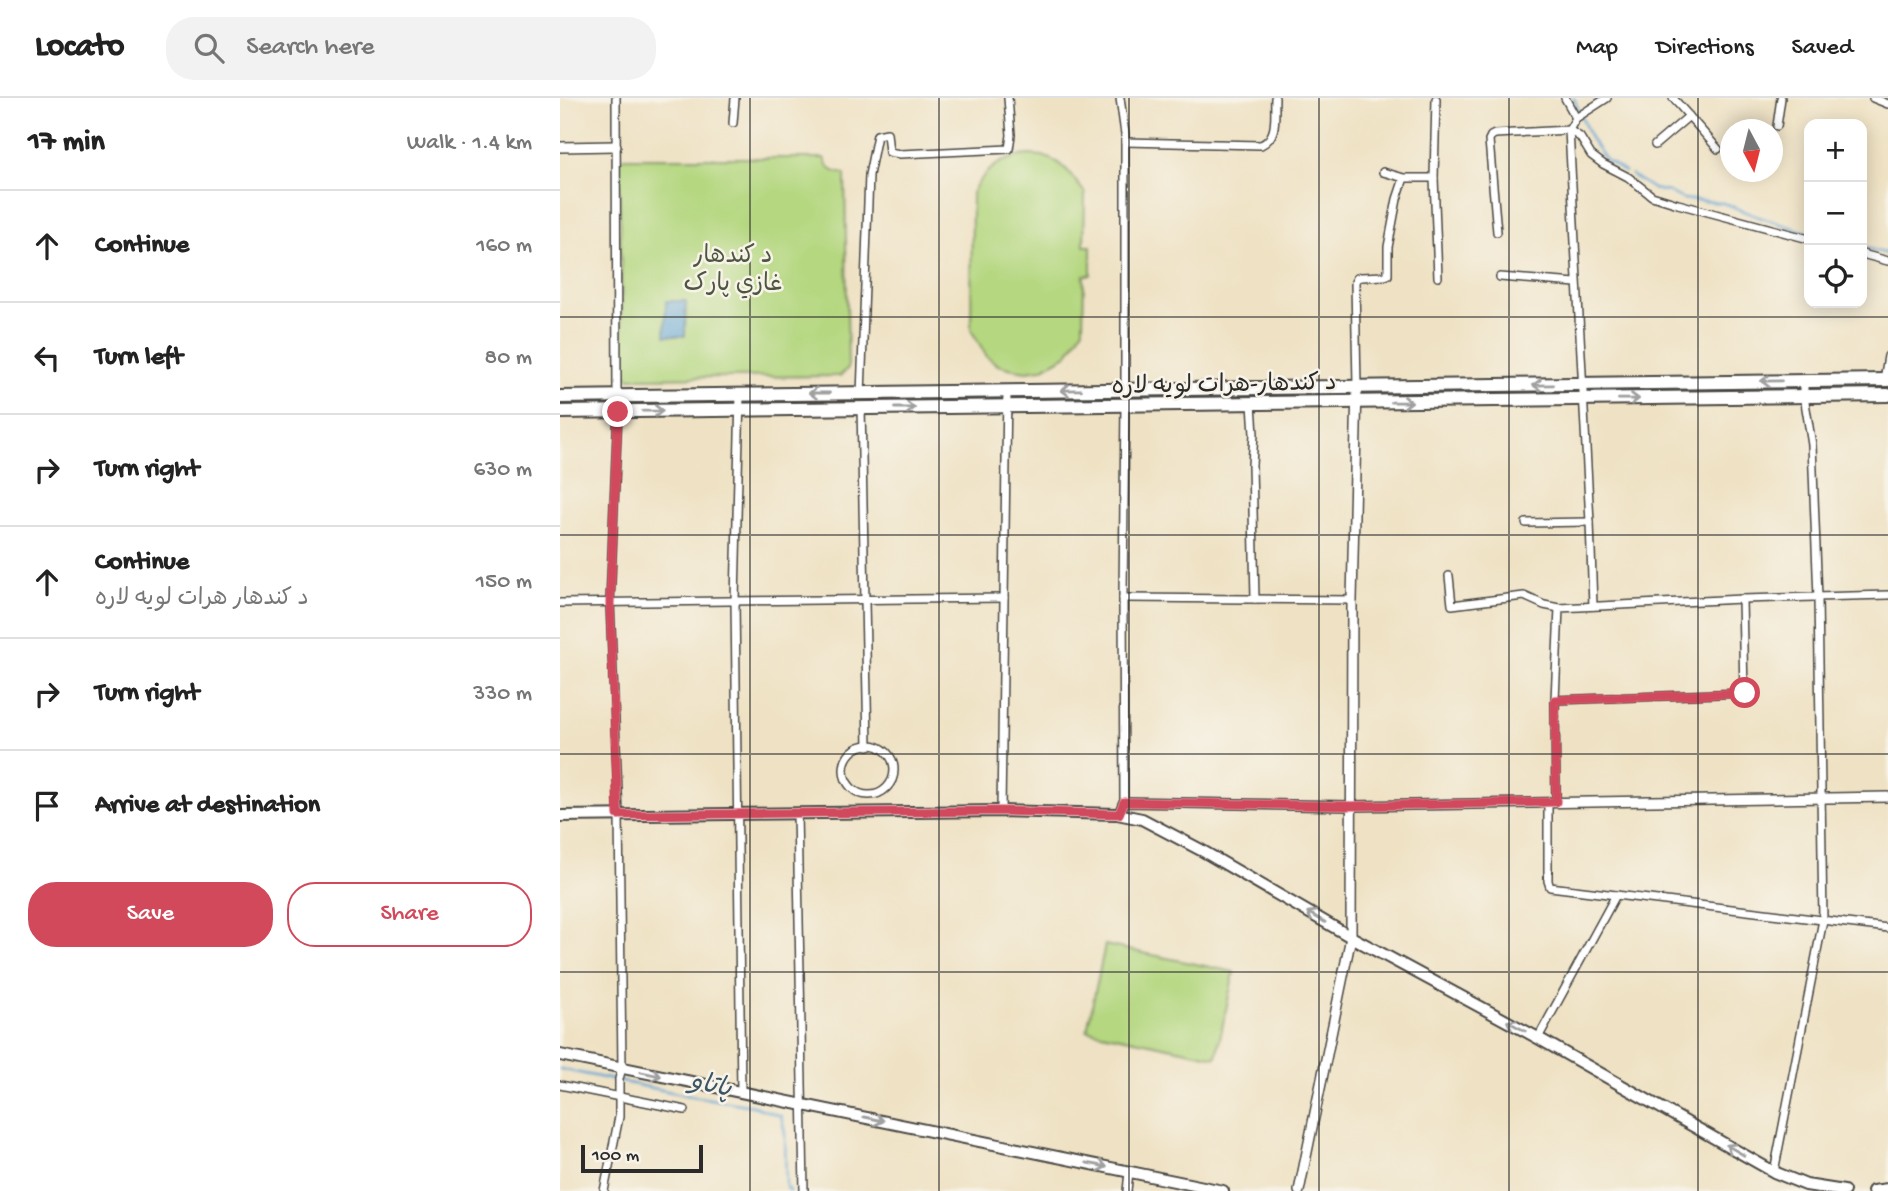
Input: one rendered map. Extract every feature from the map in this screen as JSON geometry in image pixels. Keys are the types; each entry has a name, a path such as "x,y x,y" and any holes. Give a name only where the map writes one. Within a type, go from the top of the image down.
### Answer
{"highway":[{"name":"د کندهار-هرات لويه لاره","path":"560,397 1886,380"},
{"name":"د کندهار-هرات لويه لاره","path":"560,412 1888,395"}],"main road":[{"path":"560,816 1001,811 1119,814 1142,819 1774,1172 1806,1185 1844,1191"},
{"path":"560,1055 621,1073 741,1092 1223,1191"},
{"path":"1873,1191 1888,1189"}],"street":[{"path":"604,1191 619,1117 621,1073 618,815 610,603 618,412 616,98"},
{"path":"733,123 735,98"},
{"path":"868,746 861,393 869,175 877,135 887,133 889,152 900,154 1009,149 1011,135 1008,98"},
{"path":"1119,814 1124,802 1125,142 1121,98"},
{"path":"1125,142 1261,145 1269,141 1274,134 1275,98"},
{"path":"1565,98 1576,118"},
{"path":"1593,606 1569,130 1576,118 1607,98"},
{"path":"1673,98 1718,149"},
{"path":"1778,119 1781,98"},
{"path":"1873,98 1886,101"},
{"path":"1436,99 1434,178 1438,277"},
{"path":"1655,145 1689,117"},
{"path":"1497,232 1489,140 1491,136 1569,130 1580,137 1591,155 1628,177 1652,196 1804,238"},
{"path":"560,147 616,146"},
{"path":"1383,172 1404,178 1434,178"},
{"path":"1299,1191 1351,937 1352,600 1357,402 1355,282 1361,277 1388,275 1388,247 1404,178"},
{"path":"1867,255 1888,261"},
{"path":"1500,277 1576,283"},
{"path":"1886,380 1888,356"},
{"path":"1774,1172 1823,920 1818,598 1812,445 1804,380"},
{"path":"1001,811 1007,391"},
{"path":"740,394 735,601 741,1092"},
{"path":"1252,404 1255,599"},
{"path":"1526,523 1590,522"},
{"path":"1449,576 1452,605 1524,596 1559,608 1888,595"},
{"path":"560,603 1004,598"},
{"path":"1123,598 1352,600"},
{"path":"1555,700 1745,693 1742,599"},
{"path":"1559,608 1548,881 1550,887 1888,928"},
{"path":"868,746 883,750 892,761 894,769 893,777 885,790 870,795 854,790 848,784 844,768 852,752 868,746"},
{"path":"870,795 870,812"},
{"path":"1124,802 1351,806 1888,797"},
{"path":"797,812 804,1191"},
{"path":"1538,1038 1616,895"},
{"path":"560,1085 620,1093 685,1110"},
{"path":"1127,1191 1129,1172"}],"green space":[{"path":"1043,156 1057,162 1085,193 1084,246 1091,246 1091,275 1084,275 1083,329 1067,355 1041,369 1027,371 998,365 987,357 971,330 972,193 995,166 1011,158"},
{"name":"د کندهار غازي پارک","path":"624,158 824,158 832,170 845,174 848,368 840,376 629,378 623,371 619,162"},
{"path":"1105,945 1234,972 1216,1057 1087,1030"}],"water":[{"path":"666,301 686,301 685,336 665,336"}],"waterway":[{"path":"1574,98 1590,138 1606,160 1625,172"},
{"path":"1631,175 1653,189 1669,192 1683,199 1723,203 1804,231"},
{"path":"1867,248 1888,254"},
{"name":"پاتاو","path":"560,1069 753,1106 781,1116 785,1133 786,1187 790,1191"}],"route":[{"path":"618,412 610,603 618,815 1001,811 1119,814 1124,802 1351,806 1556,802 1555,700 1745,693"}]}
